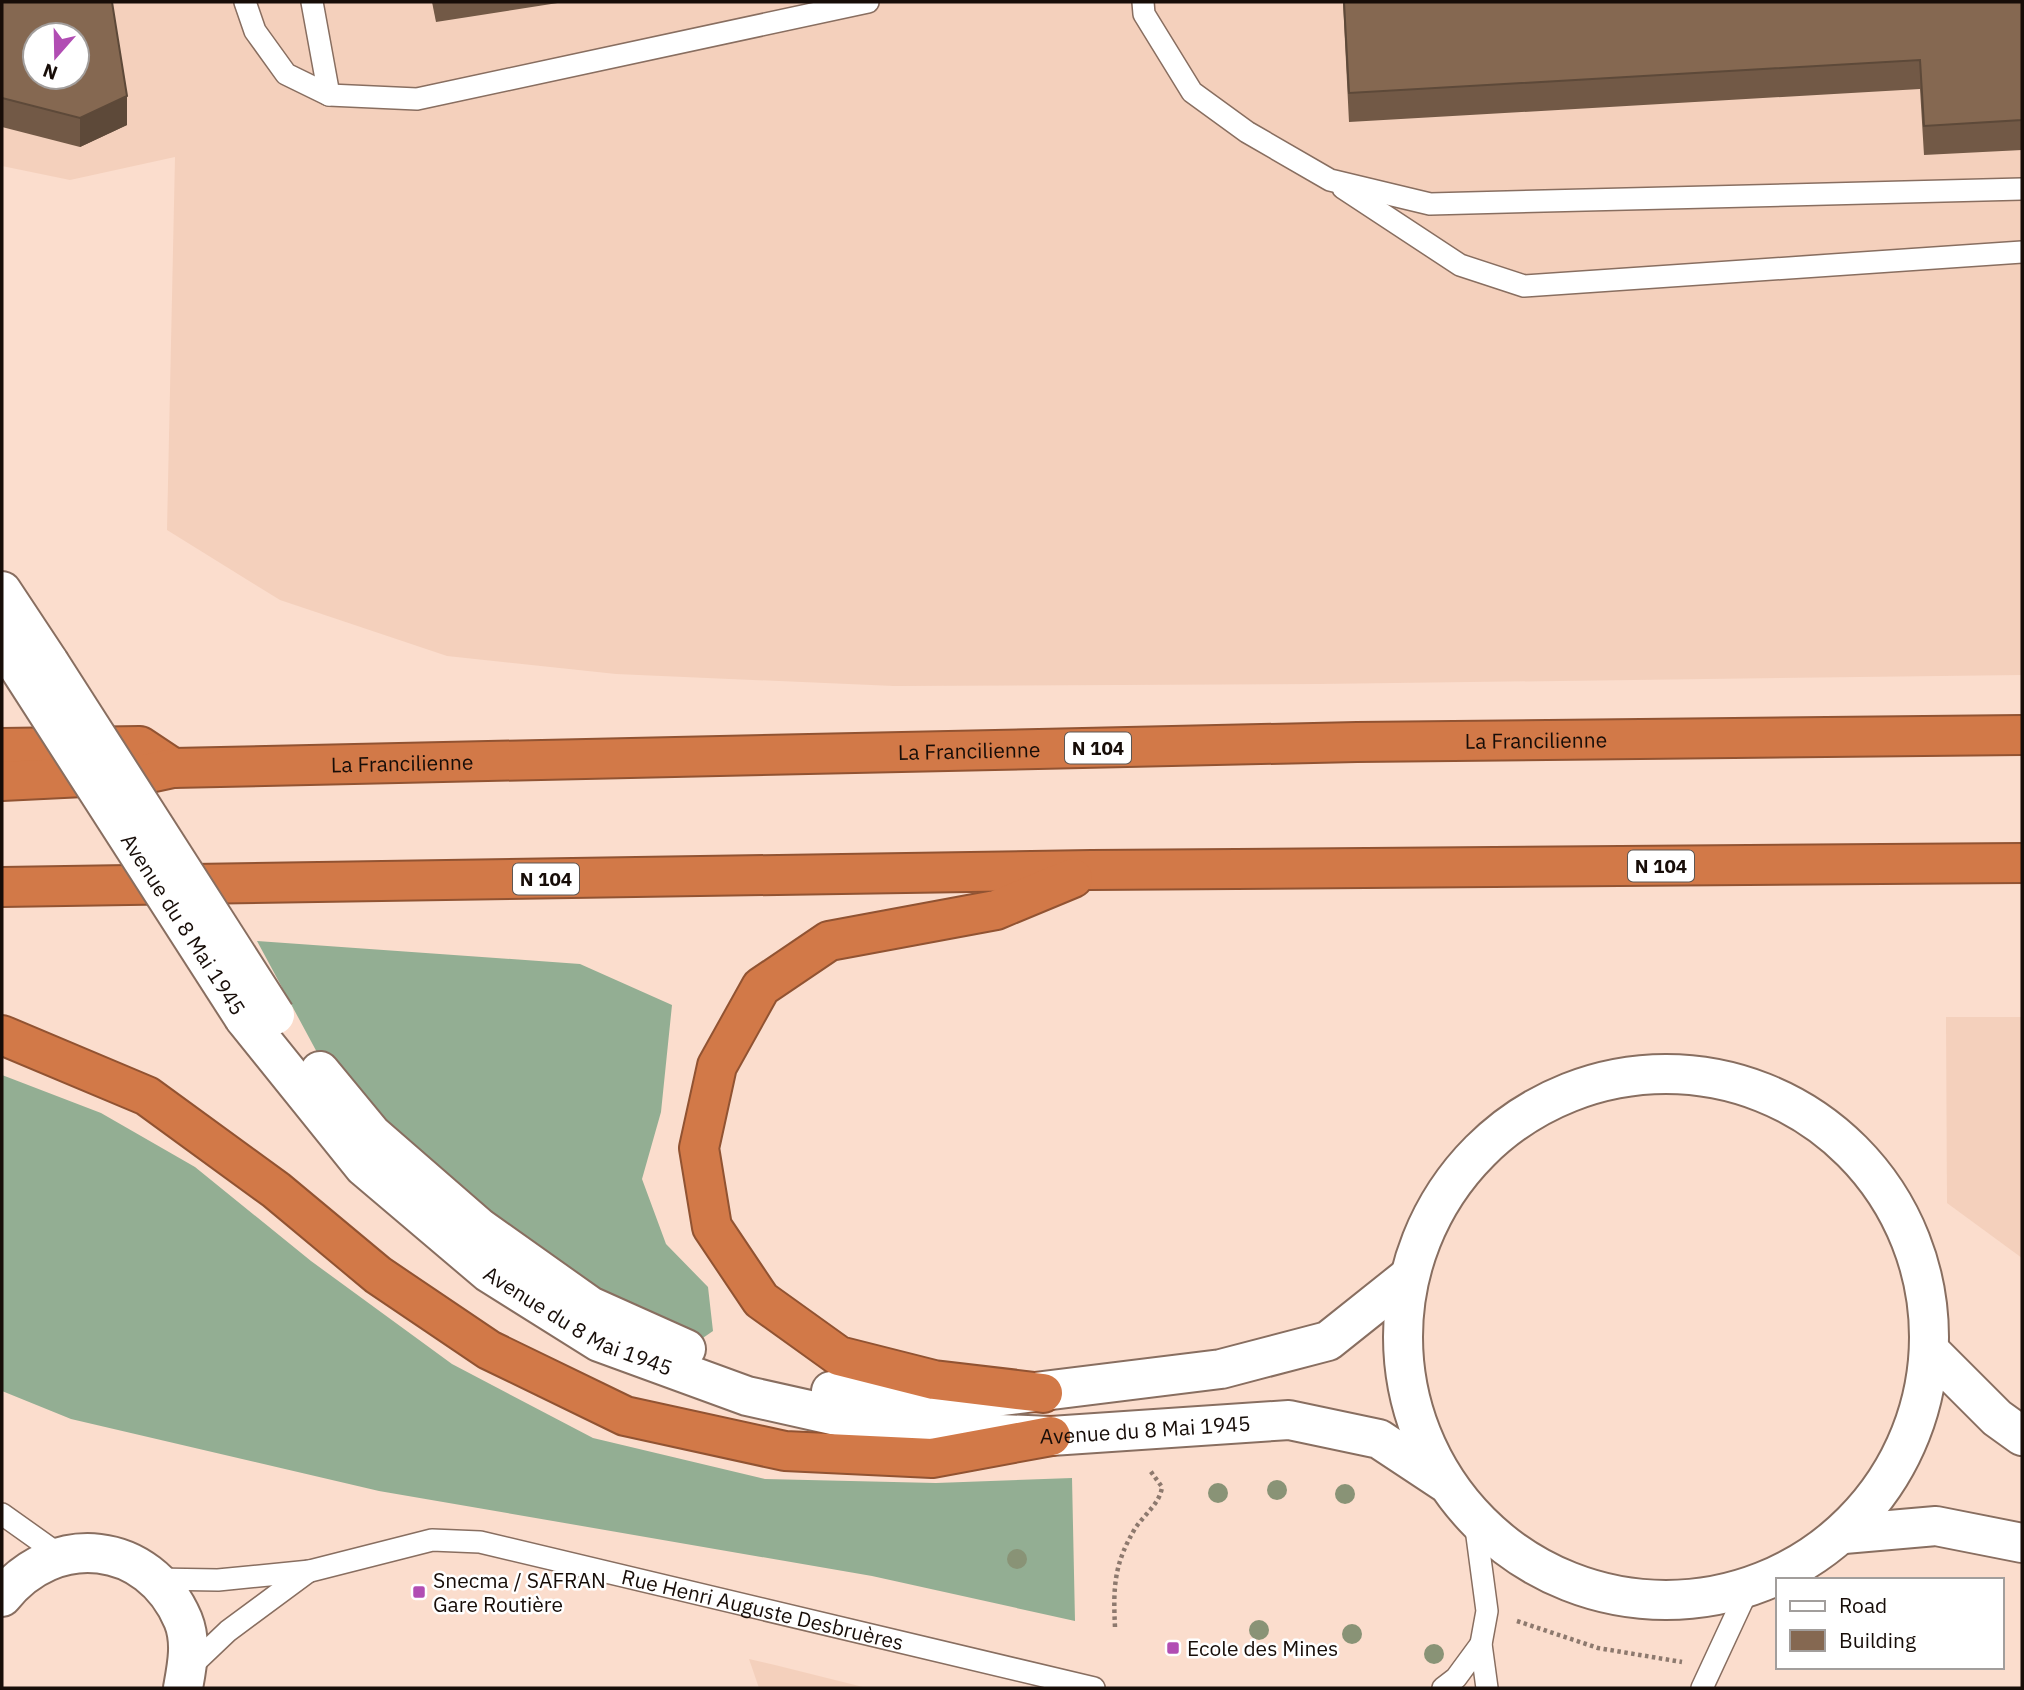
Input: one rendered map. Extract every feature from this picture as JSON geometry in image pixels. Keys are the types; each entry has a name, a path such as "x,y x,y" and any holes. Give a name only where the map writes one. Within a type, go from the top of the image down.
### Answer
{"highway":[{"name":"La Francilienne","path":"2,781 145,775 173,768 1343,742 2022,735"},
{"path":"2,748 140,746 173,768"},
{"name":"N 104","path":"2,887 1091,870 2022,863"},
{"path":"1043,1393 934,1380 839,1356 761,1300 712,1227 699,1148 717,1066 761,987 829,941 996,910 1091,870"},
{"path":"2,1035 147,1096 276,1189 400,1290 489,1350 625,1416 798,1452 932,1458 1051,1436"}],"main road":[{"name":"Avenue du 8 Mai 1945","path":"2,591 23,656 259,1017 364,1167 489,1273 599,1342 747,1396 899,1430 1051,1436 1289,1420 1378,1439 1445,1483"},
{"name":"Avenue du 8 Mai 1945","path":"259,1017 372,1134 480,1228 590,1306 728,1367 849,1395 938,1404 1221,1369 1328,1341 1408,1278"},
{"name":"Avenue du 8 Mai 1945","path":"1667,1072 1737,1082 1803,1111 1858,1156 1900,1213 1921,1269 1925,1280 1931,1352 1918,1419 1888,1482 1844,1534 1748,1589 1675,1602 1602,1594 1533,1567 1475,1521 1445,1483 1413,1419 1401,1349 1408,1278 1432,1211 1474,1154 1530,1110 1585,1086 1667,1072"},
{"path":"1931,1352 1997,1418 2022,1436"},
{"name":"Avenue du 8 Mai 1945","path":"1844,1534 1936,1525 2022,1543"},
{"name":"Rue Henri Auguste Desbruères","path":"2,1597 15,1580 43,1561 74,1552 109,1554 141,1568 167,1592 184,1622 189,1656 184,1680"}],"lane":[{"path":"245,2 255,31 286,74 329,95 417,99 868,2"},
{"path":"312,2 329,95"},
{"path":"1143,2 1144,14 1192,92 1247,132 1330,180 1460,265 1524,286 2022,252"},
{"path":"1330,180 1430,204 2022,189"},
{"path":"2,1514 61,1556"},
{"path":"1475,1521 1488,1611 1481,1644 1486,1688"},
{"name":"Rue Henri Auguste Desbruères","path":"154,1579 218,1580 310,1571 432,1540 480,1542 1090,1688"},
{"name":"Rue Henri Auguste Desbruères","path":"184,1680 228,1631 310,1571"},
{"path":"1702,1688 1748,1589"},
{"path":"1443,1688 1456,1678 1481,1644"}],"path":[{"path":"1115,1627 1113,1583 1122,1552 1137,1526 1161,1496 1162,1487 1146,1467"},
{"path":"1488,1611 1598,1648 1714,1667"}],"shaded area":[{"path":"2,2 2022,2 2022,675 1319,684 894,686 616,674 447,656 280,600 167,530 175,157 70,180 2,166"},
{"path":"1946,1017 2022,1017 2022,1258 1947,1203"},
{"path":"749,1659 775,1665 867,1688 759,1688"}],"green space":[{"path":"257,941 580,964 672,1005 661,1112 642,1179 666,1244 708,1287 713,1331 681,1353 600,1323 326,1069"},
{"path":"2,1075 101,1113 195,1167 311,1261 452,1364 593,1438 765,1479 936,1483 1072,1478 1075,1621 872,1576 379,1491 71,1419 2,1391"}],"building":[{"path":"2,2 112,2 127,96 80,118 2,98"},
{"path":"1344,2 2022,2 2022,120 1924,126 1920,60 1349,93"}],"place":[{"name":"Snecma / SAFRAN Gare Routière","path":"419,1592"},
{"name":"Ecole des Mines","path":"1173,1648"}]}
